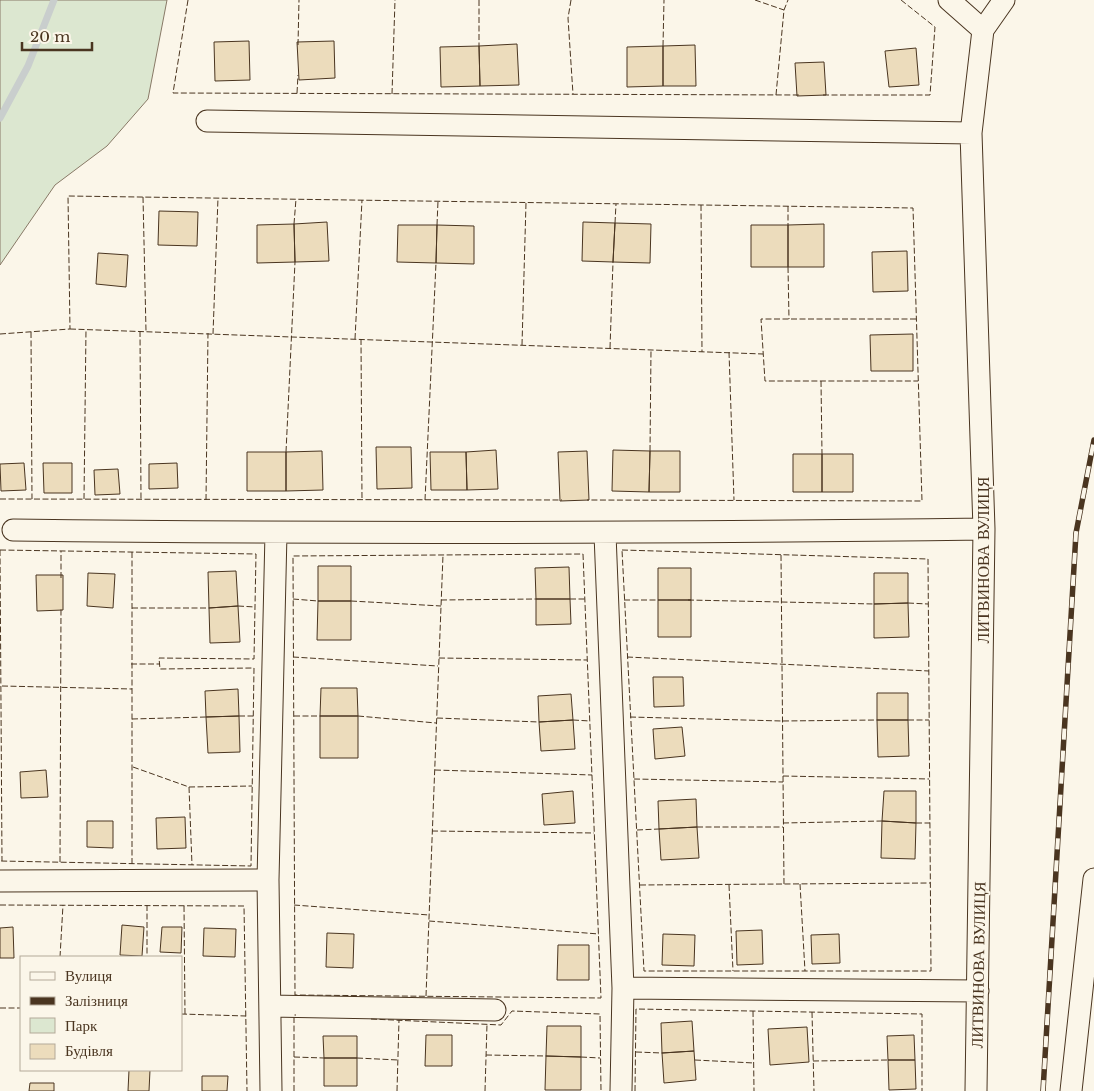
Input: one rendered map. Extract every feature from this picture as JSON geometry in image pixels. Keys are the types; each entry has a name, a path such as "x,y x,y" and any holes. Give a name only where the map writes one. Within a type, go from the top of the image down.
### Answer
{"street":[{"path":"949,0 983,30 1004,0"},
{"name":"ЛИТВИНОВА ВУЛИЦЯ","path":"976,1091 984,529 971,133 983,30"},
{"path":"208,121 971,133"},
{"path":"13,530 276,534 605,534 984,529"},
{"path":"270,1091 268,880 276,534"},
{"path":"605,534 623,988 621,1091"},
{"path":"1071,1091 1091,953 1094,878"},
{"path":"0,881 268,880"},
{"path":"623,988 978,991"},
{"path":"270,1006 495,1010"}],"green space":[{"path":"0,0 167,0 148,99 107,146 55,185 0,265"}],"building":[{"path":"249,41 250,80 215,81 214,42"},
{"path":"334,41 335,78 299,80 297,42"},
{"path":"517,44 519,85 480,86 479,46"},
{"path":"695,45 696,86 663,86 663,46"},
{"path":"479,46 480,86 441,87 440,47"},
{"path":"663,46 663,86 627,87 627,47"},
{"path":"916,48 919,85 889,87 885,51"},
{"path":"824,62 826,95 797,96 795,63"},
{"path":"159,211 198,212 197,246 158,245"},
{"path":"327,222 329,261 295,262 294,224"},
{"path":"583,222 615,223 613,262 582,261"},
{"path":"615,223 651,224 650,263 613,262"},
{"path":"294,224 295,262 257,263 257,225"},
{"path":"824,224 824,267 788,267 788,225"},
{"path":"398,225 437,225 436,263 397,262"},
{"path":"437,225 474,226 474,264 436,263"},
{"path":"751,225 788,225 788,267 751,267"},
{"path":"907,251 908,291 873,292 872,252"},
{"path":"98,253 128,255 126,287 96,284"},
{"path":"913,334 913,371 871,371 870,335"},
{"path":"376,447 411,447 412,488 377,489"},
{"path":"496,450 498,489 467,490 466,452"},
{"path":"613,450 650,451 649,492 612,491"},
{"path":"322,451 323,490 286,491 286,452"},
{"path":"587,451 589,500 560,501 558,452"},
{"path":"650,451 680,451 680,492 649,492"},
{"path":"247,452 286,452 286,491 247,491"},
{"path":"430,452 466,452 467,490 431,490"},
{"path":"793,454 822,454 822,492 793,492"},
{"path":"822,454 853,454 853,492 822,492"},
{"path":"24,463 26,490 1,491 0,464"},
{"path":"43,463 72,463 72,493 44,493"},
{"path":"177,463 178,488 149,489 149,464"},
{"path":"118,469 120,494 95,495 94,470"},
{"path":"318,566 351,566 351,601 318,601"},
{"path":"569,567 570,599 536,599 535,568"},
{"path":"658,568 691,568 691,600 658,600"},
{"path":"236,571 238,606 209,608 208,572"},
{"path":"88,573 115,574 113,608 87,606"},
{"path":"874,573 908,573 908,603 874,604"},
{"path":"36,575 63,575 63,610 37,611"},
{"path":"536,599 570,599 571,624 536,625"},
{"path":"658,600 691,600 691,637 658,637"},
{"path":"318,601 351,601 351,640 317,640"},
{"path":"908,603 909,637 874,638 874,604"},
{"path":"238,606 240,642 210,643 209,608"},
{"path":"653,677 683,677 684,706 654,707"},
{"path":"321,688 357,688 358,716 320,716"},
{"path":"238,689 239,716 206,717 205,691"},
{"path":"877,693 908,693 908,720 877,720"},
{"path":"571,694 573,720 539,722 538,696"},
{"path":"239,716 240,752 208,753 206,717"},
{"path":"320,716 358,716 358,758 320,758"},
{"path":"573,720 575,749 541,751 539,722"},
{"path":"877,720 908,720 909,756 878,757"},
{"path":"682,727 685,756 655,759 653,729"},
{"path":"46,770 48,797 21,798 20,772"},
{"path":"573,791 575,823 544,825 542,794"},
{"path":"884,791 916,791 916,823 882,821"},
{"path":"696,799 697,827 659,829 658,801"},
{"path":"185,817 186,848 157,849 156,818"},
{"path":"87,821 113,821 113,848 87,847"},
{"path":"882,821 916,823 915,859 881,858"},
{"path":"697,827 699,858 661,860 659,829"},
{"path":"122,925 144,927 142,956 120,955"},
{"path":"13,927 14,958 0,958 0,928"},
{"path":"162,927 182,927 181,953 160,952"},
{"path":"204,928 236,929 235,957 203,956"},
{"path":"762,930 763,964 737,965 736,931"},
{"path":"327,933 354,934 353,968 326,967"},
{"path":"663,934 695,935 694,966 662,965"},
{"path":"839,934 840,963 812,964 811,935"},
{"path":"558,945 589,945 589,980 557,980"},
{"path":"692,1021 694,1051 662,1053 661,1023"},
{"path":"547,1026 581,1026 581,1057 546,1056"},
{"path":"807,1027 809,1062 770,1065 768,1029"},
{"path":"426,1035 452,1035 452,1066 425,1066"},
{"path":"914,1035 915,1060 888,1060 887,1036"},
{"path":"323,1036 357,1036 357,1058 324,1058"},
{"path":"694,1051 696,1080 664,1083 662,1053"},
{"path":"546,1056 581,1057 581,1090 545,1090"},
{"path":"324,1058 357,1058 357,1086 324,1086"},
{"path":"888,1060 915,1060 916,1089 889,1090"},
{"path":"129,1071 150,1071 149,1091 128,1091"},
{"path":"202,1076 228,1076 227,1091 202,1091"},
{"path":"30,1083 54,1083 54,1091 29,1091"}],"waterway":[{"path":"0,118 28,66 54,0"}],"railway":[{"path":"1043,1091 1076,533 1094,440"}],"fence":[{"path":"188,0 173,93 800,95"},
{"path":"298,45 299,0"},
{"path":"392,94 395,0"},
{"path":"479,0 479,46"},
{"path":"571,0 568,18 573,94"},
{"path":"663,46 664,0"},
{"path":"755,0 784,10"},
{"path":"776,95 784,10 788,0"},
{"path":"823,95 930,95 935,27 901,0"},
{"path":"297,93 298,75"},
{"path":"0,334 70,329 68,196 913,208 922,501 587,500"},
{"path":"143,197 146,331"},
{"path":"213,334 218,198"},
{"path":"294,224 296,199"},
{"path":"355,339 362,200"},
{"path":"437,225 438,201"},
{"path":"522,345 526,203"},
{"path":"615,223 616,204"},
{"path":"701,205 702,352"},
{"path":"788,206 788,225"},
{"path":"286,452 295,262"},
{"path":"610,348 613,262"},
{"path":"425,500 436,263"},
{"path":"788,267 789,319"},
{"path":"916,319 761,319 765,381 918,381"},
{"path":"70,329 763,354"},
{"path":"84,499 86,329"},
{"path":"140,331 141,499"},
{"path":"31,332 32,499"},
{"path":"206,500 208,333"},
{"path":"361,339 362,500"},
{"path":"650,451 651,350"},
{"path":"729,352 734,500"},
{"path":"821,381 822,454"},
{"path":"0,499 562,500"},
{"path":"0,550 256,554 254,659 159,658 160,669 254,668 251,866 0,861"},
{"path":"0,550 2,861"},
{"path":"622,550 928,559 931,971 644,971 622,550"},
{"path":"61,551 61,578"},
{"path":"132,552 132,864"},
{"path":"583,554 601,998 295,995 293,556 583,554"},
{"path":"426,996 443,555"},
{"path":"781,555 784,884"},
{"path":"293,599 318,601"},
{"path":"441,600 536,599"},
{"path":"570,599 585,599"},
{"path":"624,600 658,600"},
{"path":"688,600 874,604"},
{"path":"351,601 441,606"},
{"path":"908,603 928,604"},
{"path":"238,606 255,607"},
{"path":"60,862 61,608"},
{"path":"132,608 209,608"},
{"path":"293,657 438,666"},
{"path":"627,657 929,671"},
{"path":"439,658 587,660"},
{"path":"131,664 160,664"},
{"path":"2,686 132,689"},
{"path":"239,716 253,716"},
{"path":"294,716 320,716"},
{"path":"358,716 436,723"},
{"path":"132,719 206,717"},
{"path":"630,717 782,721 877,720"},
{"path":"437,718 539,722"},
{"path":"573,720 590,721"},
{"path":"908,720 929,720"},
{"path":"133,767 189,787 252,786"},
{"path":"435,770 592,775"},
{"path":"783,776 929,779"},
{"path":"634,779 783,782"},
{"path":"189,787 192,865"},
{"path":"783,823 882,821"},
{"path":"916,823 930,823"},
{"path":"697,827 783,827"},
{"path":"637,830 659,829"},
{"path":"432,831 594,833"},
{"path":"640,885 930,883"},
{"path":"800,884 805,971"},
{"path":"729,885 733,971"},
{"path":"0,905 244,906 247,1091"},
{"path":"60,956 63,905"},
{"path":"147,905 147,956"},
{"path":"294,905 429,915"},
{"path":"184,906 185,1014"},
{"path":"429,921 599,934"},
{"path":"0,1008 20,1008"},
{"path":"635,1091 636,1009 922,1014 922,1091"},
{"path":"371,1019 501,1025 512,1011 600,1014 601,1091"},
{"path":"753,1011 754,1091"},
{"path":"812,1012 814,1091"},
{"path":"182,1014 246,1016"},
{"path":"294,1091 294,1015 296,1015"},
{"path":"397,1091 399,1020"},
{"path":"485,1091 487,1024"},
{"path":"636,1052 662,1053"},
{"path":"486,1055 546,1056"},
{"path":"294,1057 324,1058"},
{"path":"581,1057 600,1058"},
{"path":"357,1058 398,1060"},
{"path":"695,1060 754,1063"},
{"path":"813,1061 888,1060"}]}
